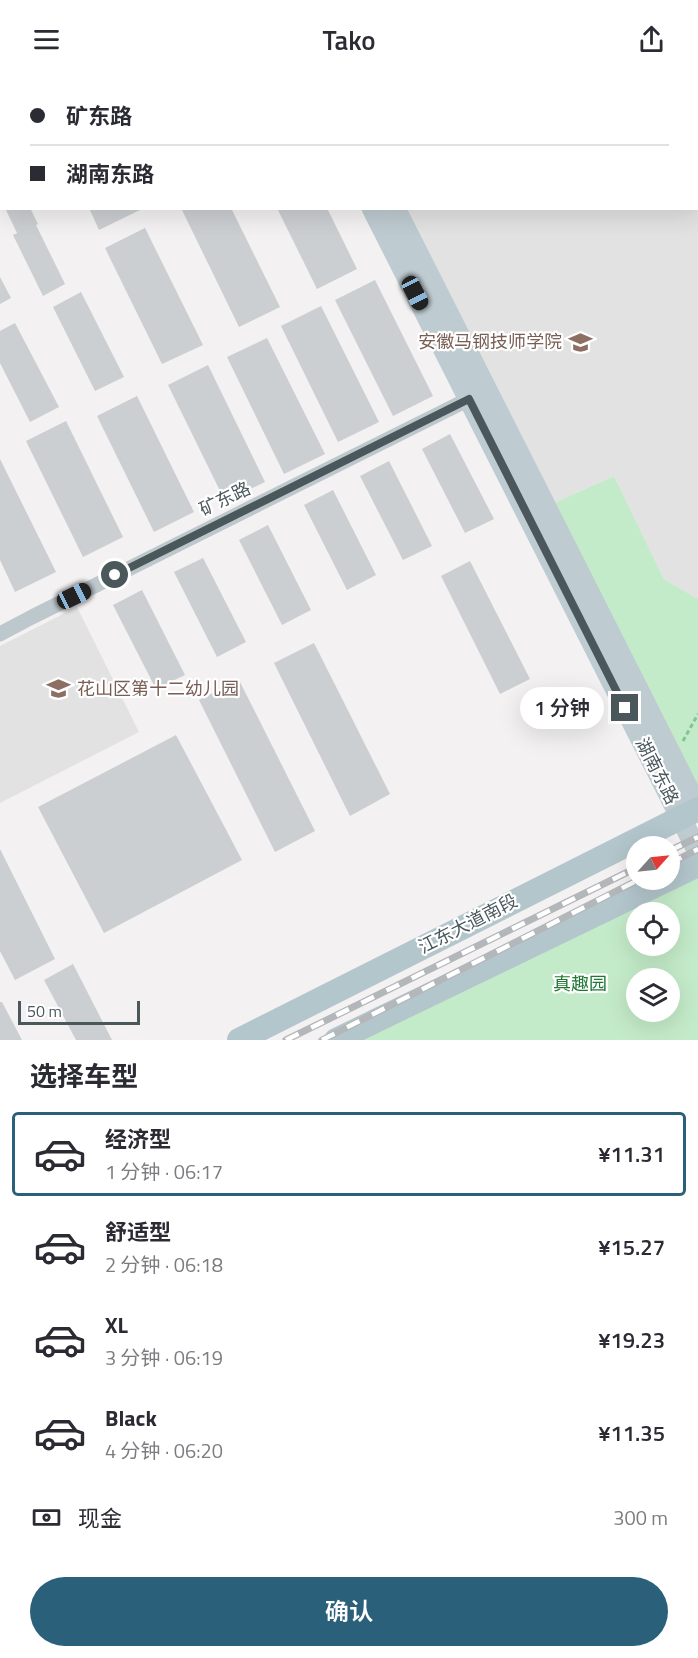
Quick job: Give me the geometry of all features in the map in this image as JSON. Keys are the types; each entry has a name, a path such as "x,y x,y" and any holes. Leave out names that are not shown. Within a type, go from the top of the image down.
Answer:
{"main road":[{"name":"湖南东路","path":"373,210 698,852"},
{"path":"396,210 698,808"},
{"name":"江东大道南段","path":"239,1040 698,808"},
{"path":"680,874 698,865"},
{"path":"336,1040 646,890"}],"street":[{"name":"矿东路","path":"0,634 469,399"}],"path":[{"path":"673,759 698,714"}],"shaded area":[{"name":"安徽马钢技师学院","path":"396,210 698,210 698,599 664,579 614,476 545,507"},
{"name":"花山区第十二幼儿园","path":"77,607 139,732 0,803 0,646"}],"green space":[{"path":"614,476 664,579 698,599 698,798 545,507"},
{"name":"真趣园","path":"698,865 698,1040 336,1040 646,890 680,890 680,874"}],"building":[{"path":"6,210 31,210 65,284 43,296 13,235 17,233"},
{"path":"90,210 140,210 99,230"},
{"path":"182,210 232,210 280,307 239,327"},
{"path":"278,210 328,210 357,269 317,289"},
{"path":"145,228 203,345 162,364 105,248"},
{"path":"0,277 11,298 0,304"},
{"path":"375,280 433,396 393,416 335,300"},
{"path":"81,292 124,377 95,391 53,307"},
{"path":"321,306 379,422 338,442 281,326"},
{"path":"15,323 59,407 30,422 0,363 0,331"},
{"path":"267,338 325,454 284,474 227,357"},
{"path":"208,365 265,482 225,501 168,385"},
{"path":"137,396 194,512 154,532 97,416"},
{"path":"66,421 123,537 83,557 26,441"},
{"path":"450,434 494,519 465,533 422,449"},
{"path":"0,459 56,572 15,592 0,560"},
{"path":"389,461 432,546 403,560 360,476"},
{"path":"333,490 376,575 347,590 304,505"},
{"path":"268,525 311,610 282,625 239,540"},
{"path":"203,558 246,642 217,657 174,572"},
{"path":"470,561 530,679 500,694 441,576"},
{"path":"142,590 185,675 156,689 113,605"},
{"path":"314,643 390,794 350,816 274,663"},
{"path":"239,680 315,831 275,852 199,700"},
{"path":"176,735 242,860 104,933 38,807"},
{"path":"0,849 55,959 15,980 0,951"},
{"path":"73,964 112,1040 76,1040 44,980"},
{"path":"0,1002 2,1002 22,1040 0,1040"}],"railway":[{"path":"680,846 698,837"},
{"path":"680,858 698,849"},
{"path":"286,1040 626,873"},
{"path":"322,1040 626,886"}],"place":[{"name":"安徽马钢技师学院","path":"580,342"},
{"name":"花山区第十二幼儿园","path":"59,689"}],"route":[{"path":"115,575 469,399 625,708"}]}
